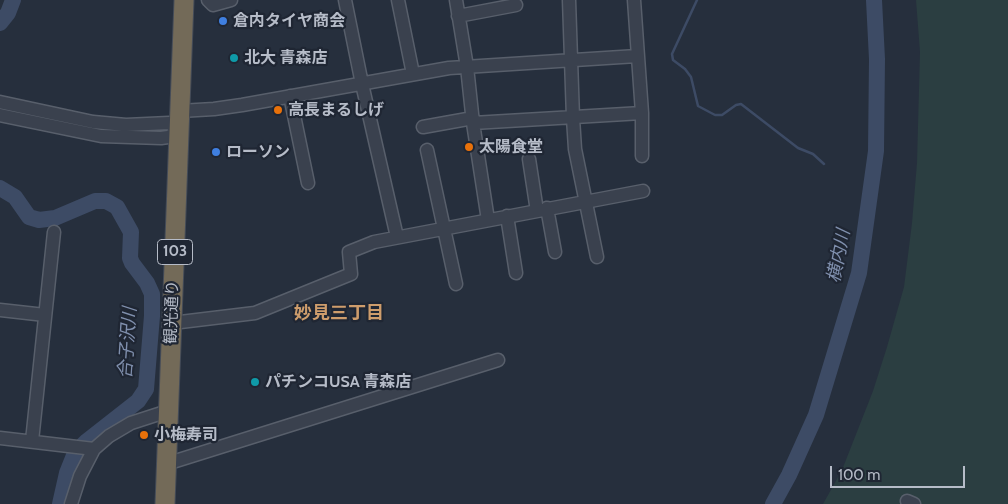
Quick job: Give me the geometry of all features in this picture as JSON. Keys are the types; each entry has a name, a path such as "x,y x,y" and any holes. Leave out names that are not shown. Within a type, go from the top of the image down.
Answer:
{"highway":[{"name":"観光通り","path":"165,504 184,0"}],"street":[{"path":"208,0 213,5 231,0"},
{"path":"345,0 397,237"},
{"path":"398,0 413,74"},
{"path":"456,0 488,220"},
{"path":"569,0 575,149 597,257"},
{"path":"634,0 642,113 642,156"},
{"path":"458,16 516,5"},
{"path":"180,111 214,109 413,74 467,67 571,62 637,56"},
{"path":"290,96 308,183"},
{"path":"0,102 93,122 126,125 169,124 180,131"},
{"path":"423,127 473,120 573,118 642,113"},
{"path":"0,115 101,136 161,138 180,131"},
{"path":"427,150 456,284"},
{"path":"529,159 555,252"},
{"path":"172,323 255,313 351,274 349,252 374,242 586,201 643,192"},
{"path":"507,216 516,273"},
{"path":"32,441 54,232"},
{"path":"0,310 45,316"},
{"path":"166,464 498,360"},
{"path":"0,438 85,448 132,422 168,411"},
{"path":"71,504 80,476 85,448"}],"shaded area":[{"path":"916,0 1008,0 1008,504 823,504 842,470 873,391 904,287 917,163 920,52"}],"waterway":[{"name":"合子沢川","path":"0,23 8,13 13,0"},
{"path":"697,0 672,54 673,60 685,69 691,77 698,106 715,115 722,115 736,105 741,104 798,148 813,154 824,164"},
{"name":"横内川","path":"773,504 789,475 816,415 859,273 876,151 877,59 874,0"},
{"name":"合子沢川","path":"0,188 15,197 29,217 39,220 55,218 95,201 106,201 117,207 131,232 130,258 132,263 147,283 152,294 146,389 138,401 87,441 75,453 67,473 60,504"}],"place":[{"name":"倉内タイヤ商会","path":"223,21"},
{"name":"北大 青森店","path":"234,58"},
{"name":"高長まるしげ","path":"278,110"},
{"name":"太陽食堂","path":"469,147"},
{"name":"ローソン","path":"216,152"},
{"name":"パチンコUSA 青森店","path":"255,382"},
{"name":"小梅寿司","path":"144,435"}],"district":[{"name":"妙見三丁目","path":"339,314"}]}
